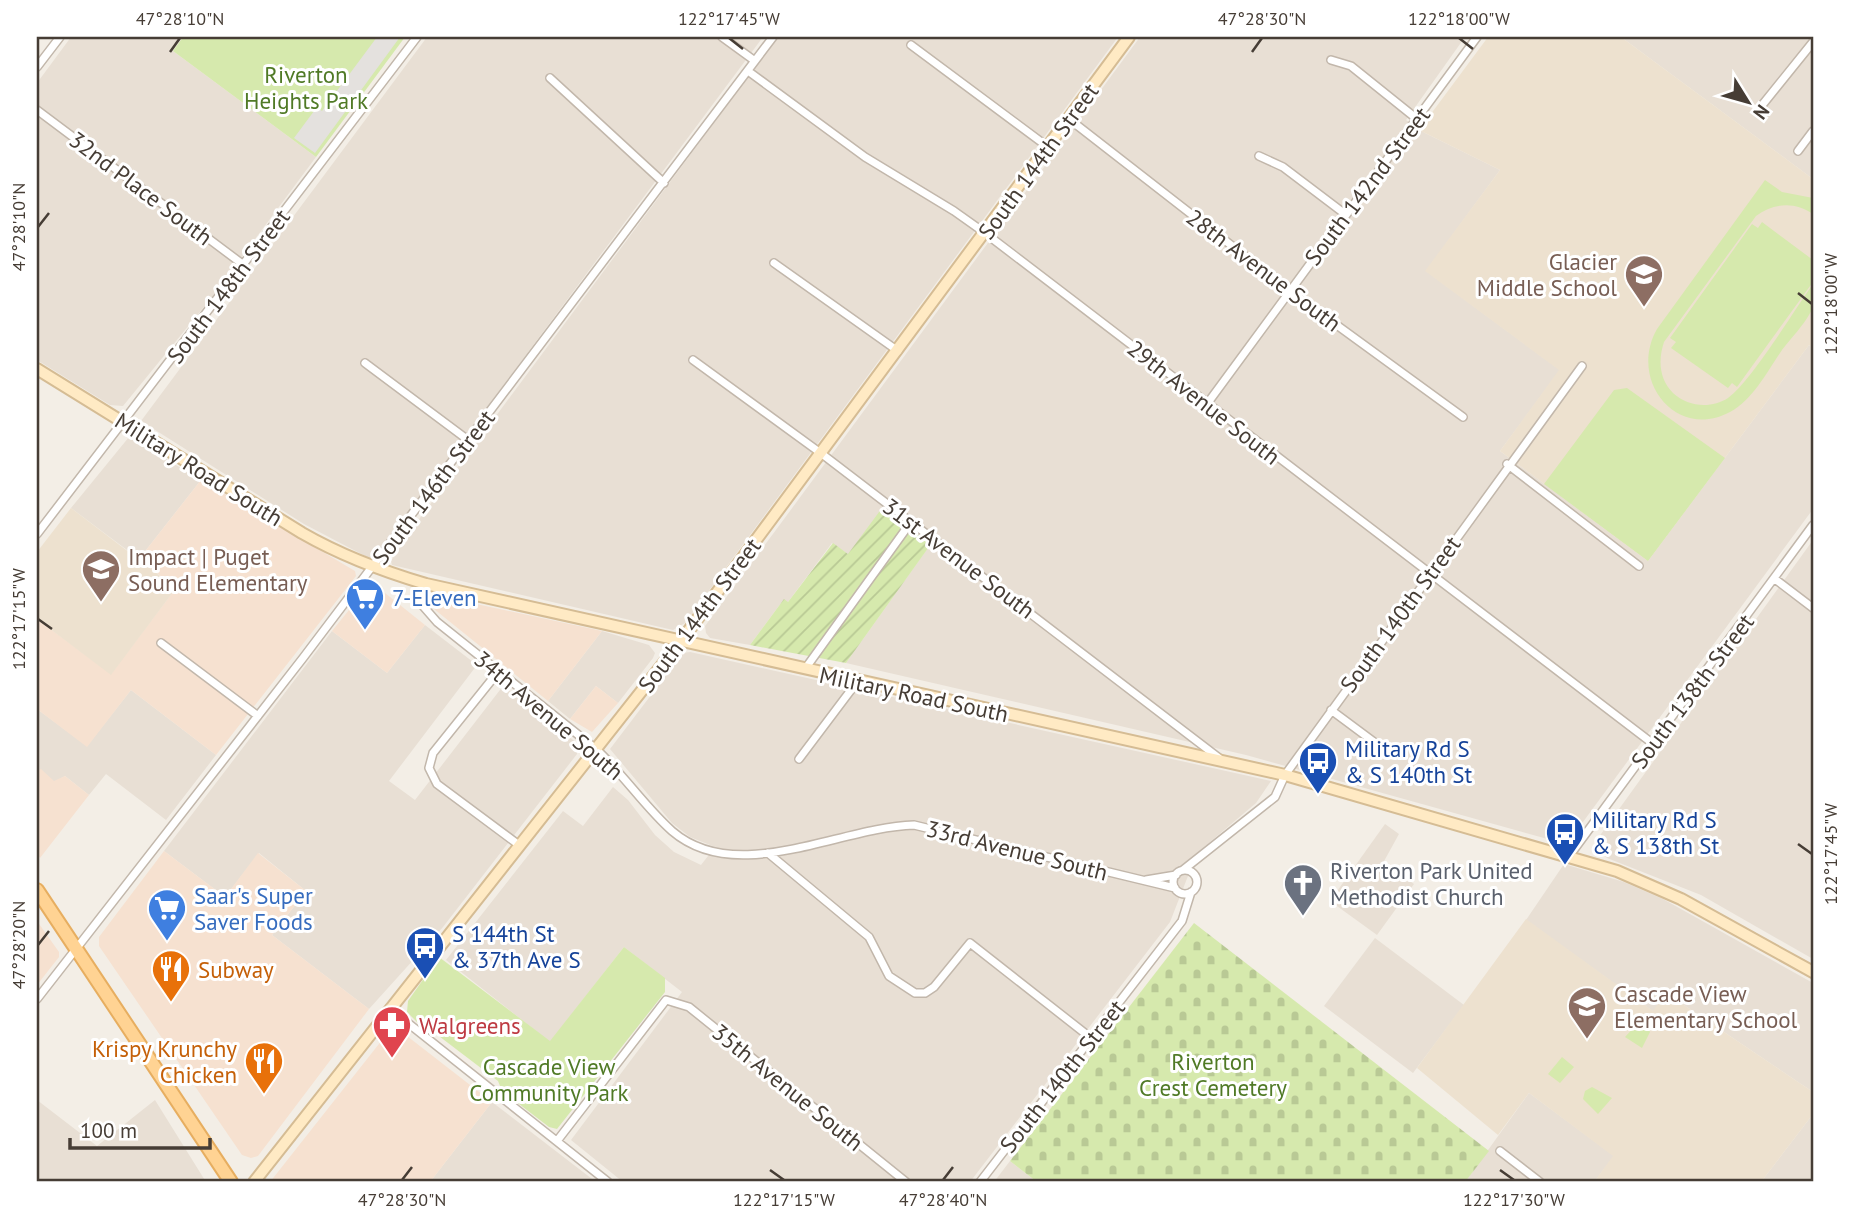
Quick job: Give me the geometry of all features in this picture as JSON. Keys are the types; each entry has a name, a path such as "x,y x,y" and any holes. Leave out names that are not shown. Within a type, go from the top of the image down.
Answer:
{"main road":[{"path":"37,890 231,1182"}],"street":[{"path":"37,67 60,37"},
{"name":"South 148th Street","path":"37,534 417,37"},
{"path":"722,37 755,61"},
{"name":"South 146th Street","path":"37,999 372,568 773,37"},
{"name":"South 144th Street","path":"254,1182 681,641 1129,37"},
{"name":"South 142nd Street","path":"1207,404 1477,37"},
{"path":"1759,109 1813,42"},
{"path":"911,45 1048,147"},
{"path":"1331,60 1351,66 1417,119"},
{"name":"29th Avenue South","path":"748,71 865,157 985,233 1652,743"},
{"path":"550,78 664,183"},
{"name":"32nd Place South","path":"37,110 245,265"},
{"name":"28th Avenue South","path":"1069,119 1290,291 1463,417"},
{"path":"1798,151 1813,131"},
{"path":"1259,156 1283,167 1345,214"},
{"path":"774,263 898,351"},
{"name":"31st Avenue South","path":"693,360 822,454 1222,761"},
{"path":"365,363 468,440"},
{"name":"South 140th Street","path":"1183,870 1275,797 1285,775 1331,710 1507,464 1582,366"},
{"name":"Military Road South","path":"37,369 302,533 372,568 426,584 857,682 1285,775 1570,855 1617,871 1681,899 1813,972"},
{"path":"1507,464 1639,566"},
{"path":"805,670 911,522"},
{"name":"South 138th Street","path":"1570,855 1813,525"},
{"path":"1775,579 1813,608"},
{"name":"34th Avenue South","path":"426,584 422,606 427,612 596,749 618,769 665,824 690,843 725,856 768,853"},
{"path":"161,643 258,716"},
{"path":"498,672 433,753 429,768 437,784 519,845"},
{"path":"799,760 857,682"},
{"path":"1331,710 1374,742"},
{"name":"33rd Avenue South","path":"768,853 881,827 914,825 1175,888"},
{"name":"South 140th Street","path":"1194,874 1208,852"},
{"path":"768,853 869,937 889,976 915,993 925,993 934,986 970,943 1091,1038"},
{"path":"1183,870 1194,874 1197,883 1187,893 1175,888 1176,875 1183,870"},
{"name":"33rd Avenue South","path":"1142,881 1176,875"},
{"name":"South 140th Street","path":"980,1182 1182,921 1188,901 1187,893"},
{"name":"35th Avenue South","path":"556,1141 666,1000 689,1007 905,1182"},
{"path":"389,1008 608,1182"},
{"path":"1500,1151 1539,1182"}],"shaded area":[{"path":"71,37 183,37 173,51 316,157 212,297 123,406 110,405 37,360 37,83"},
{"path":"377,37 400,37 315,153 294,138 317,107 322,111"},
{"path":"427,37 763,37 376,556 369,558 304,524 141,421"},
{"path":"778,37 1118,37 685,623 673,630 392,565 391,561 411,530"},
{"path":"1140,37 1465,37 1406,120 1425,133 1500,170 1426,271 1560,370 1500,451 1648,561 1809,345 1813,348 1813,509 1569,841 1562,843 1246,755 846,663 930,545 848,554 832,543 788,602 781,603 750,645 710,638 706,633 705,626"},
{"name":"Glacier Middle School","path":"1488,37 1621,37 1813,179 1813,348 1809,345 1648,561 1500,451 1559,370 1425,271 1500,170 1419,130"},
{"path":"1621,37 1813,37 1813,179"},
{"path":"129,437 201,480 139,559 71,508"},
{"path":"201,480 355,571 356,576 216,755 131,690 87,747 37,709 37,619 111,674 176,588 139,559"},
{"name":"Impact | Puget Sound Elementary","path":"71,508 176,588 111,675 37,619 37,552"},
{"path":"1813,540 1813,959 1701,895 1607,858 1597,848 1596,841"},
{"path":"370,584 375,585 425,625 387,673 332,631"},
{"path":"434,595 602,631 548,701 434,609 429,598"},
{"path":"425,625 477,665 389,781 415,800 503,686 577,743 577,754 443,927 369,1009 272,935 306,891 259,853 225,897 164,851 332,631 387,673"},
{"path":"602,631 649,645 655,653 618,703 596,686 570,719 548,701"},
{"path":"690,652 1271,781 1256,803 1197,853 1170,922 970,1182 623,1182 571,1140 682,992 624,947 550,1042 446,960 563,811 583,826 613,787 628,800 655,835 674,852 701,865 715,847 690,837 672,823 610,749 683,653"},
{"path":"596,686 618,703 592,732 570,719"},
{"path":"131,690 216,755 166,820 106,774 89,795 65,776 54,782 41,770 37,771 37,709 87,746"},
{"path":"41,769 54,781 65,776 89,795 40,858 37,853 37,771"},
{"path":"1385,824 1399,834 1383,863 1414,884 1377,935 1330,901"},
{"path":"164,851 225,897 258,853 306,891 272,935 369,1009 258,1156 251,1158 242,1155 99,946 99,937"},
{"path":"1564,864 1624,882 1663,899 1813,983 1813,1092 1666,993 1654,1012 1526,920"},
{"name":"Cascade View Elementary School","path":"1526,919 1653,1011 1666,993 1813,1092 1813,1114 1761,1182 1594,1182 1613,1156 1529,1093 1498,1135 1417,1068"},
{"path":"37,921 59,952 59,957 37,985"},
{"path":"1375,938 1464,1005 1413,1073 1324,1006"},
{"path":"386,1035 407,1036 492,1102 430,1182 270,1182"},
{"path":"1529,1093 1614,1156 1594,1182 1465,1182"},
{"path":"37,1100 97,1146 155,1100 206,1182 37,1182"},
{"path":"492,1102 596,1182 430,1182"},
{"path":"1813,1114 1813,1182 1761,1182"},
{"path":"1010,1161 1037,1182 994,1182"}],"green space":[{"name":"Riverton Heights Park","path":"183,37 405,37 316,157 173,51"},
{"path":"1765,180 1782,192 1813,198 1813,214 1799,207 1784,205 1770,208 1756,216 1664,342 1661,356 1662,375 1668,388 1679,398 1693,404 1721,402 1748,377 1813,284 1813,306 1804,323 1746,400 1730,412 1710,419 1692,418 1676,412 1662,400 1653,385 1649,368 1650,348 1657,329"},
{"path":"1762,222 1813,260 1813,282 1737,387 1732,383 1728,388 1671,348 1676,342 1670,338 1752,224 1758,228"},
{"path":"1627,388 1725,458 1648,561 1544,484 1614,390"},
{"path":"882,508 931,544 846,663 750,645 784,599 788,602 833,543 848,554"},
{"name":"Riverton Crest Cemetery","path":"1194,923 1489,1151 1465,1182 1037,1182 1010,1161"},
{"name":"Cascade View Community Park","path":"624,947 665,978 665,992 557,1129 549,1127 502,1091 498,1081 431,1030 425,1030 407,1012 408,1001 439,957 550,1041"},
{"path":"1638,1023 1646,1025 1650,1032 1642,1048 1625,1037"},
{"path":"1562,1057 1574,1067 1560,1083 1548,1074"},
{"path":"1592,1087 1612,1098 1598,1114 1583,1099 1585,1091"}],"place":[{"name":"Glacier Middle School","path":"1644,308"},
{"name":"Impact | Puget Sound Elementary","path":"101,603"},
{"name":"7-Eleven","path":"365,631"},
{"name":"Military Rd S & S 140th St","path":"1318,795"},
{"name":"Military Rd S & S 138th St","path":"1565,866"},
{"name":"Riverton Park United Methodist Church","path":"1303,917"},
{"name":"Saar's Super Saver Foods","path":"167,942"},
{"name":"S 144th St & 37th Ave S","path":"425,980"},
{"name":"Subway","path":"171,1003"},
{"name":"Cascade View Elementary School","path":"1587,1040"},
{"name":"Walgreens","path":"392,1059"},
{"name":"Krispy Krunchy Chicken","path":"264,1095"}]}
